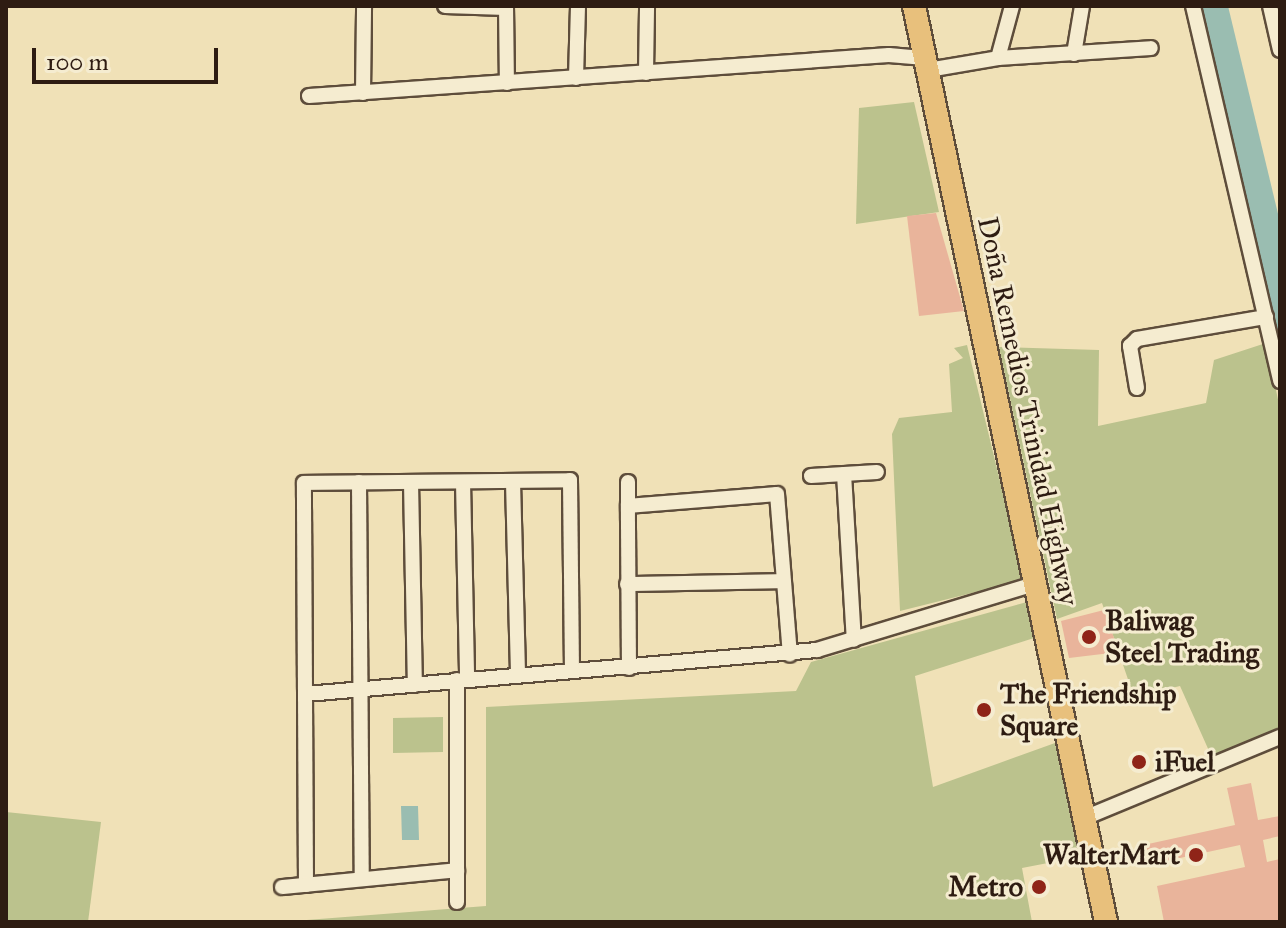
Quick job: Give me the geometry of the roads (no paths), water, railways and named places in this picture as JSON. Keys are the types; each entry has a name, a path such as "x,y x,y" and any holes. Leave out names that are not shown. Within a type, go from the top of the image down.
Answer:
{"highway":[{"name":"Doña Remedios Trinidad Highway","path":"914,6 1106,922"}],"street":[{"path":"363,93 364,6"},
{"path":"445,6 506,7 507,83"},
{"path":"576,78 578,6"},
{"path":"646,73 647,6"},
{"path":"998,58 1012,6"},
{"path":"1074,54 1082,6"},
{"path":"1193,6 1280,381"},
{"path":"1270,6 1280,50"},
{"path":"309,96 889,55 927,64 1151,48"},
{"path":"1137,388 1130,346 1137,339 1266,317"},
{"path":"811,476 877,472"},
{"path":"844,474 854,640"},
{"path":"306,885 304,483 570,480 572,671"},
{"path":"359,482 363,688 362,879"},
{"path":"411,482 415,685"},
{"path":"457,902 463,482"},
{"path":"513,482 518,675"},
{"path":"628,482 629,668"},
{"path":"628,506 777,494 790,654"},
{"path":"627,584 782,581"},
{"path":"306,694 790,654 854,640 1034,584"},
{"path":"1084,818 1280,737"},
{"path":"282,887 457,870"}],"water":[{"path":"1201,6 1228,6 1280,222 1280,349"},
{"path":"401,806 418,806 419,840 402,840"}],"place":[{"name":"Baliwag Steel Trading","path":"1089,637"},
{"name":"The Friendship Square","path":"984,710"},
{"name":"iFuel","path":"1139,762"},
{"name":"WalterMart","path":"1196,855"},
{"name":"Metro","path":"1039,887"}]}
